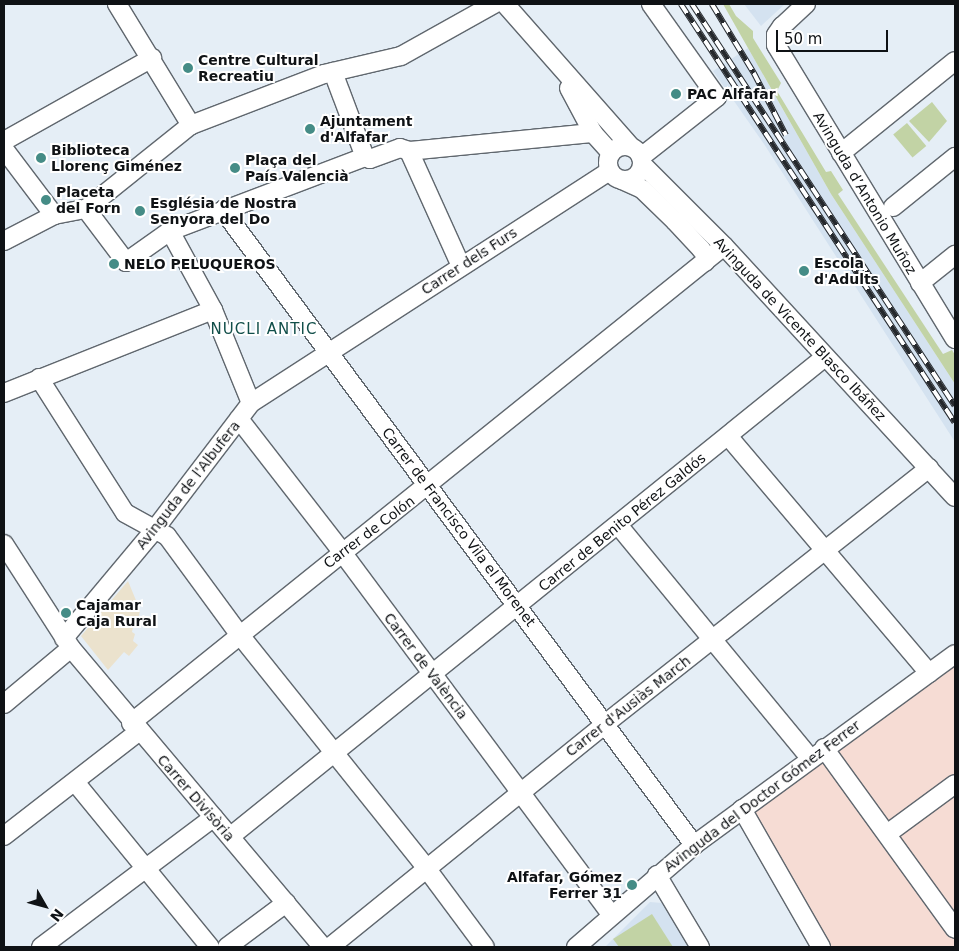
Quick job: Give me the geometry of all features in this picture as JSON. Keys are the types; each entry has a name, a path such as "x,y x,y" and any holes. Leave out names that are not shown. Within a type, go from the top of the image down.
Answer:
{"street":[{"path":"117,4 152,58 191,125"},
{"path":"4,240 54,214 86,209 191,125 332,72 401,56 494,4"},
{"path":"506,4 557,65 593,133 611,153"},
{"path":"638,156 620,146 611,153 608,161 616,175 637,174 638,156 716,97 651,4"},
{"name":"Avinguda d’Antonio Muñoz","path":"806,4 782,26 776,35 776,45 955,339"},
{"path":"4,141 152,58"},
{"path":"841,153 955,61"},
{"name":"Avinguda de Vicente Blasco Ibáñez","path":"557,65 638,156 724,246 955,497"},
{"path":"332,72 365,157"},
{"path":"86,209 126,262 170,231 365,157 370,159 400,148 409,151 593,133"},
{"path":"4,149 54,214"},
{"path":"409,151 461,266"},
{"path":"893,207 955,157"},
{"name":"Avinguda de Vicente Blasco Ibáñez","path":"616,175 642,189 675,221 701,249 706,256 705,262"},
{"name":"Carrer dels Furs","path":"329,353 461,266 616,175"},
{"name":"Carrer de Francisco Vila el Morenet","path":"223,210 694,845"},
{"path":"170,231 213,310 251,403"},
{"name":"Carrer de Colón","path":"4,836 76,782 239,634 429,486 724,246"},
{"path":"920,283 955,255"},
{"path":"4,394 213,310"},
{"name":"Avinguda de l'Albufera","path":"4,704 67,643 251,403 329,353"},
{"name":"Carrer de Benito Pérez Galdós","path":"231,836 334,751 825,357"},
{"path":"40,378 125,513 167,536 239,634 334,751 486,947"},
{"name":"Carrer de València","path":"239,419 342,552 430,674 521,791 610,914"},
{"path":"728,436 929,673"},
{"name":"Carrer d'Ausiàs March","path":"330,947 521,791 929,468"},
{"path":"618,525 714,639 887,834 955,929"},
{"name":"Carrer Divisòria","path":"4,544 67,643 135,727 214,816 323,947"},
{"name":"Avinguda del Doctor Gómez Ferrer","path":"576,947 610,914 694,845 817,753 955,654"},
{"path":"76,782 210,947"},
{"path":"887,834 955,784"},
{"path":"742,809 821,947"},
{"path":"41,947 214,816"},
{"path":"657,875 700,947"},
{"path":"227,947 286,903"}],"shaded area":[{"path":"744,4 785,4 761,26"},
{"path":"748,48 831,194 955,384 955,442 764,144 713,71"},
{"path":"128,581 140,610 139,616 143,617 142,620 134,619 136,628 133,627 132,632 135,634 133,641 138,645 129,656 124,652 108,670 81,636"},
{"path":"955,654 955,947 821,947 742,809"},
{"path":"650,902 662,903 688,947 605,947"}],"green space":[{"path":"723,4 729,4 736,16 753,31 753,38 781,83 777,91 826,172 831,171 843,190 838,194 943,354 952,350 955,355 955,384 831,194"},
{"path":"932,102 947,121 929,142 909,121"},
{"path":"907,123 926,146 912,158 893,135"},
{"path":"652,914 673,947 619,947 613,939"}],"railway":[{"path":"681,4 955,422"},
{"path":"692,4 955,406"},
{"path":"712,4 754,73 786,135"}],"place":[{"name":"Centre Cultural Recreatiu","path":"188,68"},
{"name":"PAC Alfafar","path":"676,94"},
{"name":"Ajuntament d'Alfafar","path":"310,129"},
{"name":"Biblioteca Llorenç Giménez","path":"41,158"},
{"name":"Plaça del País Valencià","path":"235,168"},
{"name":"Placeta del Forn","path":"46,200"},
{"name":"Església de Nostra Senyora del Do","path":"140,211"},
{"name":"NELO PELUQUEROS","path":"114,264"},
{"name":"Escola d'Adults","path":"804,271"},
{"name":"Cajamar Caja Rural","path":"66,613"},
{"name":"Alfafar, Gómez Ferrer 31","path":"632,885"}],"district":[{"name":"NUCLI ANTIC","path":"264,330"}]}
